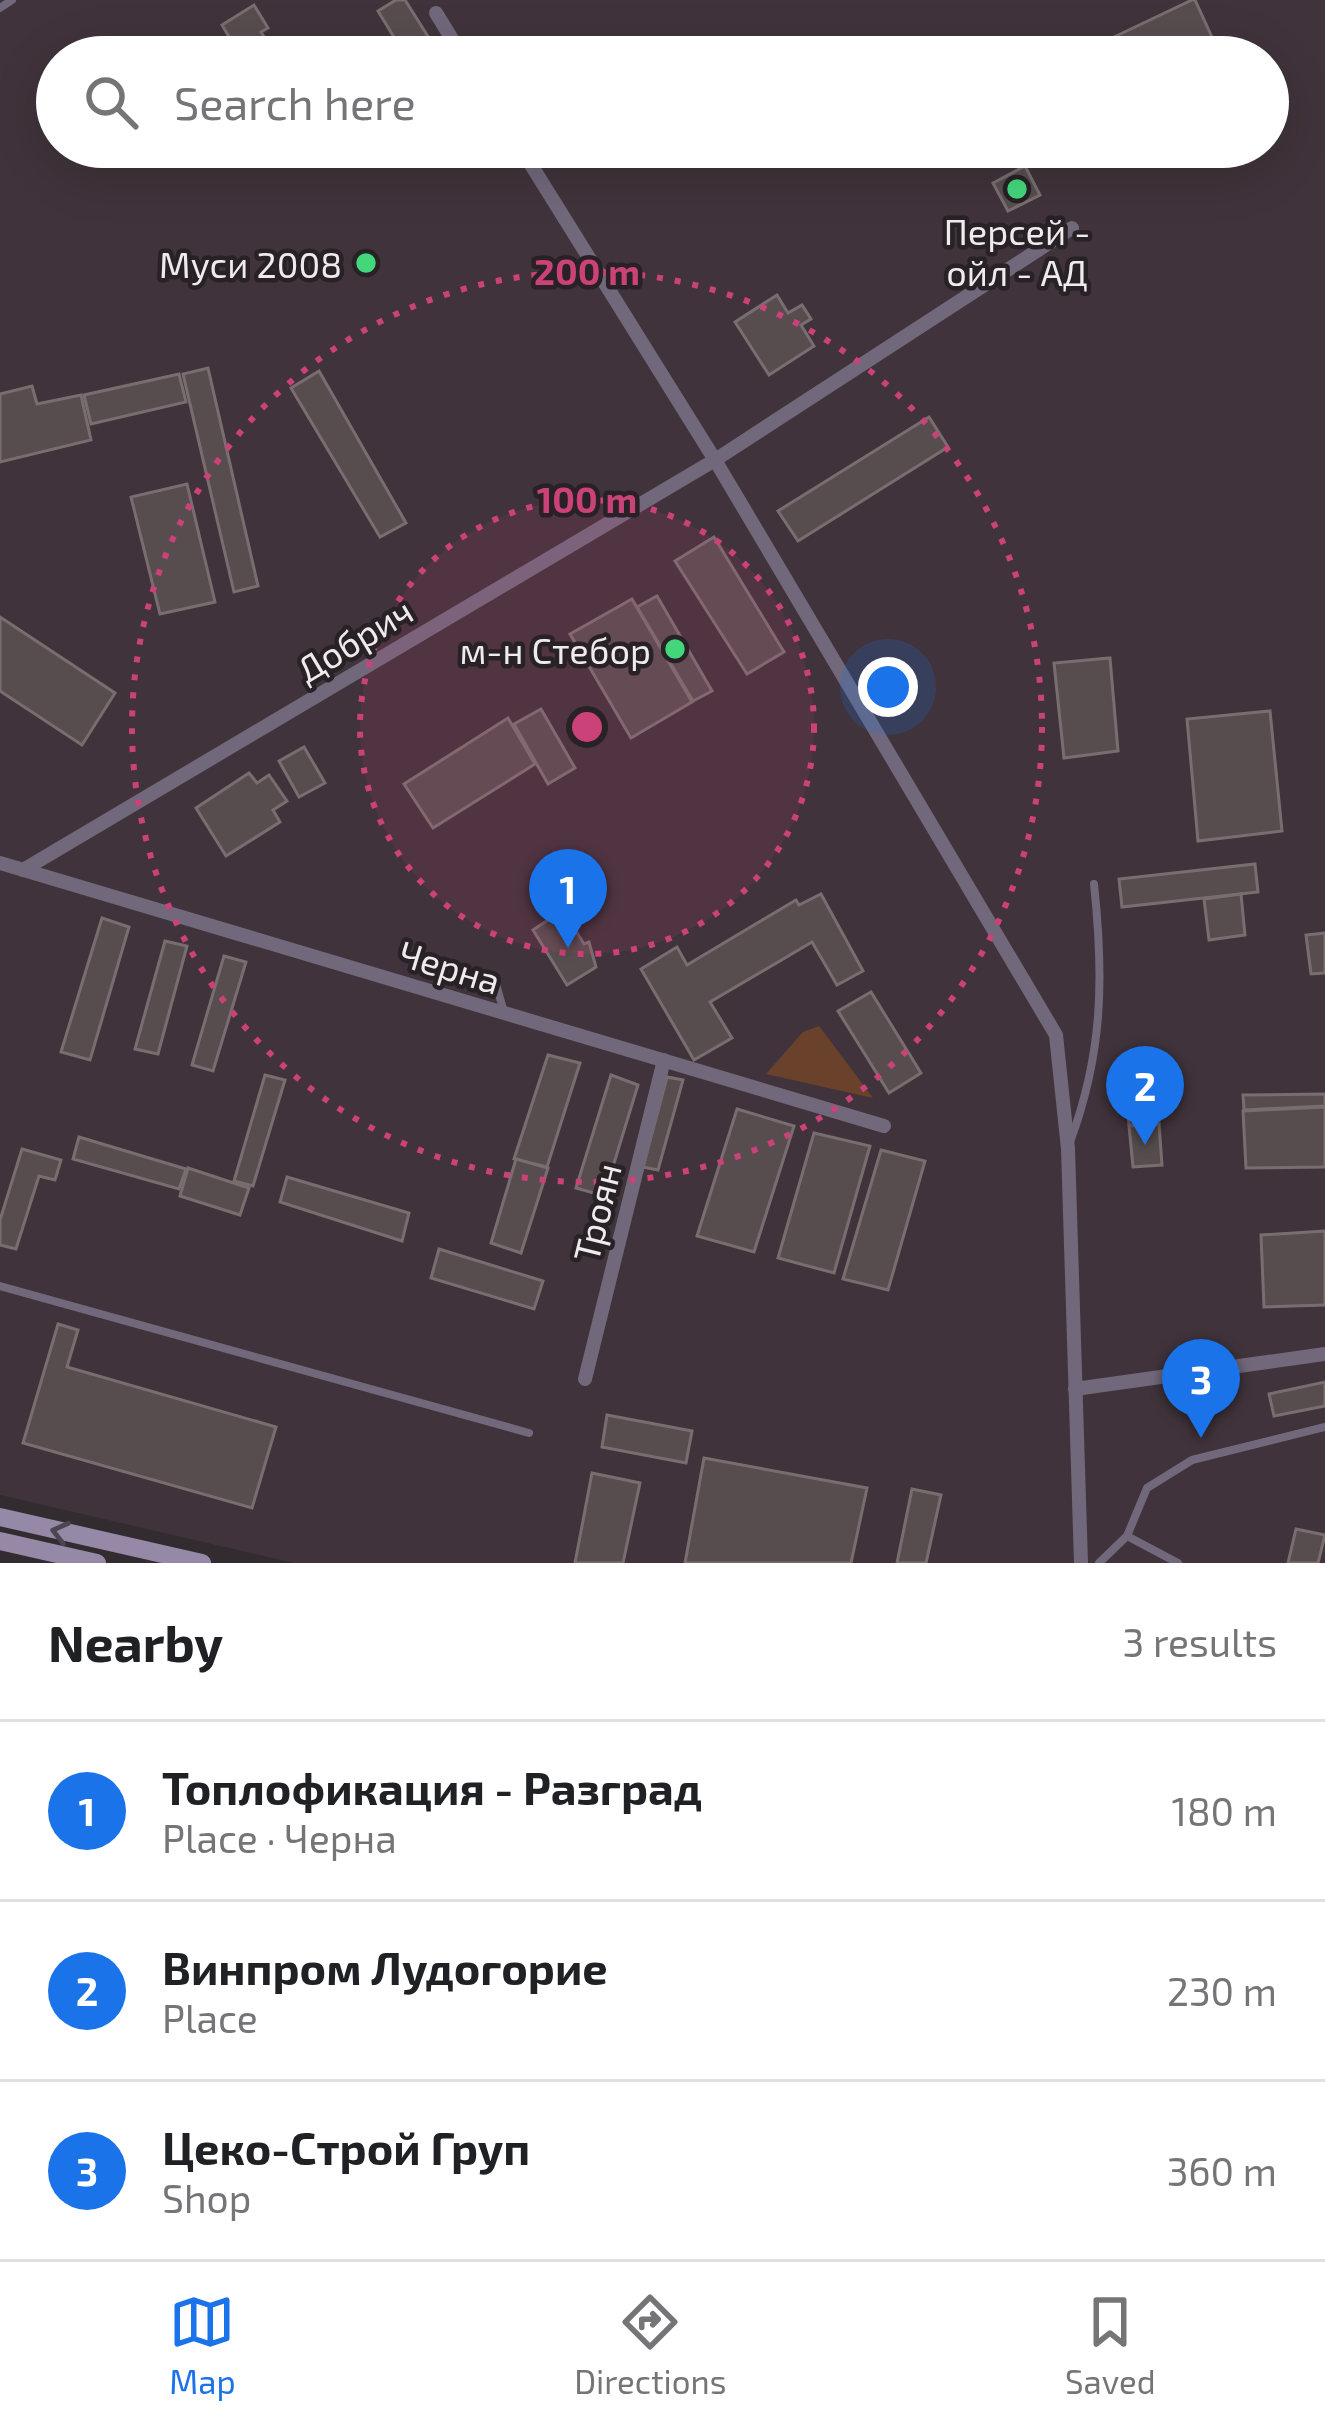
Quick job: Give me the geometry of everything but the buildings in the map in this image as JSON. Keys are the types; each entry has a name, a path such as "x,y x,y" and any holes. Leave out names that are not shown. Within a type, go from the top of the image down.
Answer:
{"street":[{"path":"436,14 450,36"},
{"path":"533,168 716,460 1047,1012 1060,1058 1068,1150 1081,1563"},
{"name":"Добрич","path":"22,870 716,460 1072,228"},
{"name":"Черна","path":"0,862 884,1126"},
{"name":"Троян","path":"585,1379 664,1060"},
{"path":"1075,1389 1325,1354"},
{"path":"0,1517 202,1563"},
{"path":"0,1541 97,1563"}],"lane":[{"path":"0,8 12,0"},
{"path":"1068,1150 1092,1083 1103,971 1094,884"},
{"path":"488,979 495,981 505,1013"},
{"path":"0,1286 529,1433"},
{"path":"1099,1563 1127,1536 1147,1488 1192,1460 1325,1427"},
{"path":"1127,1536 1178,1563"}],"shaded area":[{"path":"0,0 1325,0 1325,1563 294,1563 0,1495"},
{"path":"819,1026 873,1098 766,1074 803,1032"}],"place":[{"name":"Персей - ойл - АД","path":"1017,189"},
{"name":"Муси 2008","path":"366,263"},
{"name":"м-н Стебор","path":"675,649"},
{"name":"Топлофикация - Разград","path":"568,948"},
{"name":"Винпром Лудогорие","path":"1145,1145"},
{"name":"Цеко-Строй Груп","path":"1201,1438"}]}
